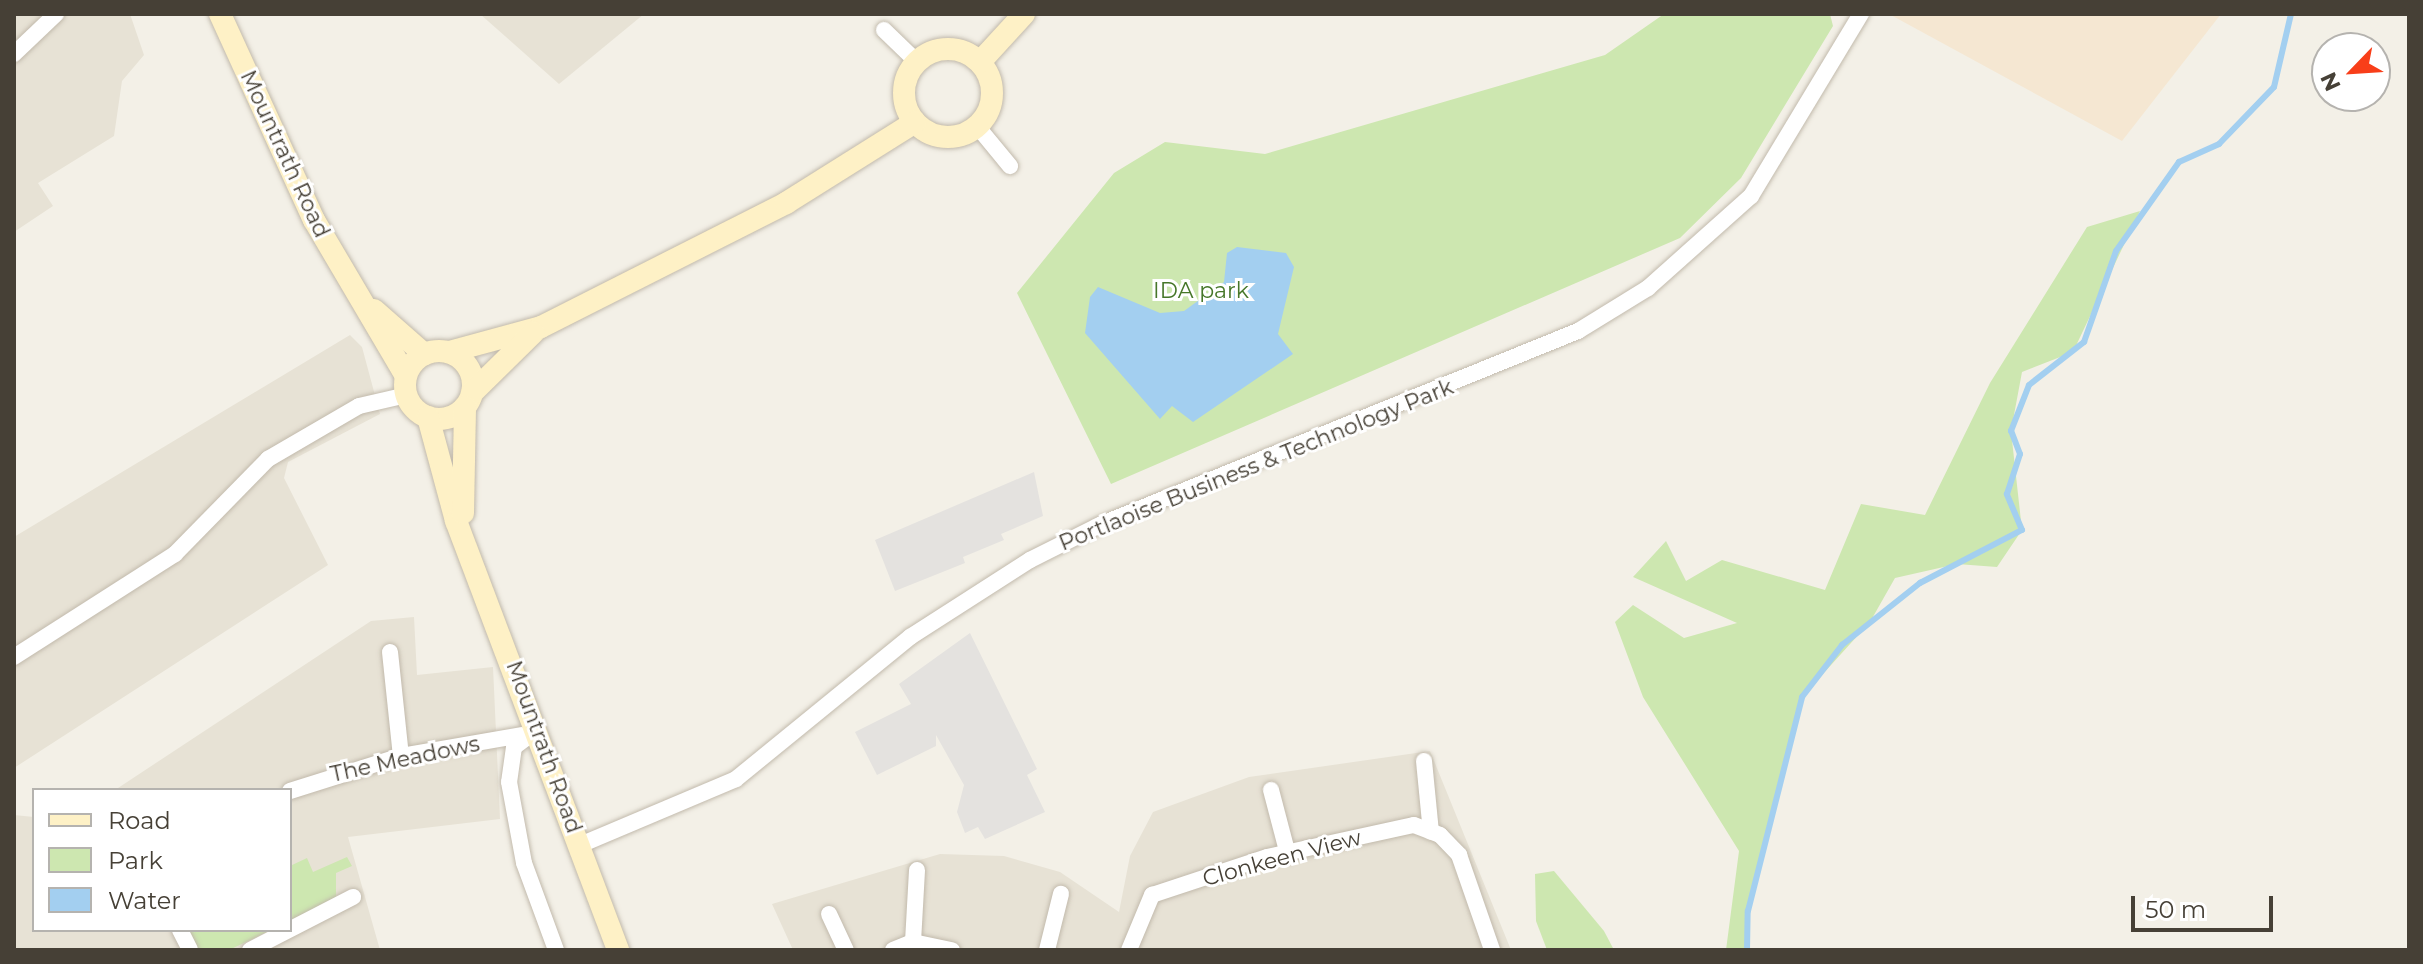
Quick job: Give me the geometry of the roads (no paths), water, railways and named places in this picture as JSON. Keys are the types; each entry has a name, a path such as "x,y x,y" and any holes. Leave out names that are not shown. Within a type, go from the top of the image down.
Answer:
{"main road":[{"name":"Mountrath Road","path":"220,14 353,291 406,386"},
{"path":"980,62 1024,14"},
{"path":"915,122 905,85 917,62 942,49 980,62"},
{"path":"915,122 952,137 977,126 991,102 980,62"},
{"path":"541,327 448,418 428,417 406,386 424,354 449,352 541,327 786,203 915,122"},
{"name":"Mountrath Road","path":"353,291 424,354"},
{"path":"449,352 469,368 469,400"},
{"name":"Mountrath Road","path":"467,545 469,400"},
{"name":"Mountrath Road","path":"428,417 530,732 580,845 618,950"}],"street":[{"path":"14,54 56,14"},
{"name":"Portlaoise Business & Technology Park","path":"580,845 736,779 900,644 1030,560 1102,524 1578,331 1648,288 1751,196 1861,14"},
{"path":"884,30 917,62"},
{"path":"977,126 1010,166"},
{"path":"14,657 175,554 268,459 359,406 406,386"},
{"path":"390,652 401,756"},
{"path":"530,732 510,766 514,825 556,950"},
{"name":"The Meadows","path":"292,790 401,756 530,732"},
{"path":"1424,761 1434,803 1431,832 1469,873 1492,950"},
{"path":"1271,790 1288,855"},
{"name":"Clonkeen View","path":"1129,950 1152,895 1391,828 1431,832"},
{"path":"913,942 917,870"},
{"path":"1047,950 1061,894"},
{"path":"292,928 353,897"},
{"path":"829,914 846,950"},
{"path":"181,932 190,950"},
{"path":"250,950 285,932"},
{"path":"893,950 913,942 952,950"}],"water":[{"path":"1237,247 1286,253 1294,267 1278,334 1293,354 1193,422 1172,406 1160,419 1085,333 1090,297 1098,287 1160,313 1184,311 1224,282 1227,253"}],"waterway":[{"path":"1747,950 1748,911 1802,697 1842,645 1920,583 2022,530 2007,494 2020,454 2011,431 2029,385 2084,342 2116,251 2179,162 2219,144 2274,87 2291,14"}],"park label":[{"name":"IDA park","path":"1201,291"}]}
